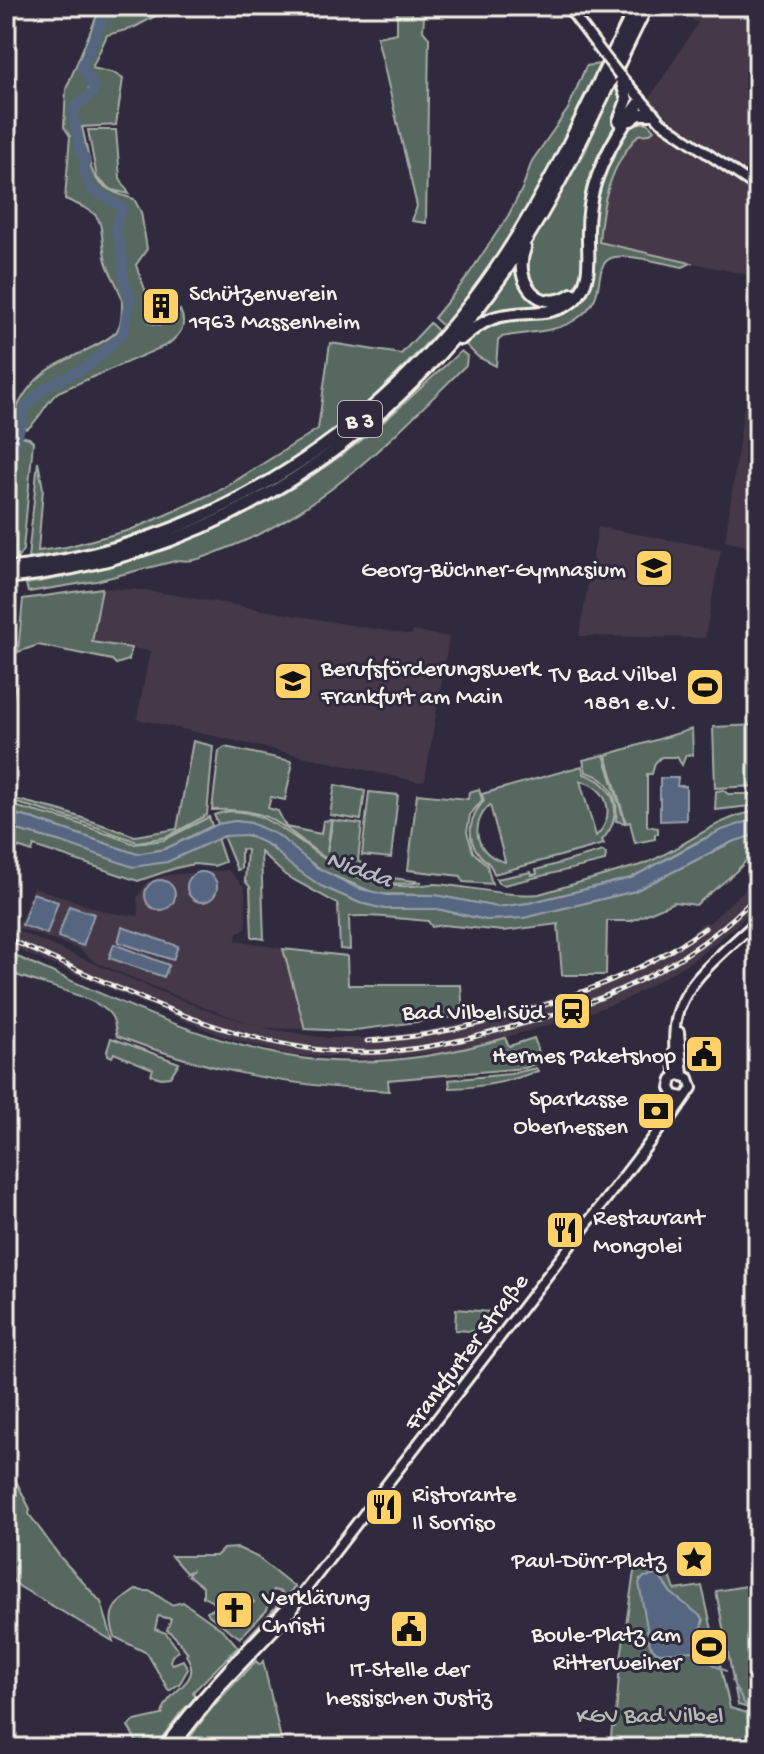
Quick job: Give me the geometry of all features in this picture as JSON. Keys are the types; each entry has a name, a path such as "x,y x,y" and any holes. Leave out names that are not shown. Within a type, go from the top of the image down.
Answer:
{"highway":[{"name":"B 3","path":"6,569 104,550 205,515 282,475 325,446 384,398 453,327 508,251 564,151 636,6"},
{"name":"B 3","path":"6,578 119,556 181,535 236,511 287,483 343,445 389,407 441,356 493,289 531,231 647,6"},
{"path":"620,76 627,96 625,111"},
{"name":"B 3","path":"531,231 521,261 525,284 532,293 546,299 565,298 577,289 584,273 584,218 590,185 601,155 625,111 641,101"},
{"path":"441,356 486,322 505,316 558,309 579,294 588,270 588,223 594,187 617,136 641,101"},
{"path":"617,136 635,116 653,114"}],"main road":[{"path":"567,6 653,114 758,188"},
{"path":"679,1076 679,1013 685,996 694,982 758,920"},
{"name":"Frankfurter Straße","path":"172,1748 194,1717 291,1612 663,1125 679,1096 690,1093 692,1085 689,1078 679,1076 670,1086 679,1096"},
{"name":"Frankfurter Straße","path":"163,1748 214,1684 285,1609 297,1601"}],"shaded area":[{"path":"670,6 758,6 758,183 682,130 649,99 698,23"},
{"path":"657,127 758,195 758,277 599,243 601,206 627,148 638,135 649,134"},
{"path":"744,407 758,409 758,549 725,541"},
{"name":"Georg-Büchner-Gymnasium","path":"598,527 721,549 705,638 579,636"},
{"name":"Berufsförderungswerk Frankfurt am Main","path":"102,588 145,590 411,635 413,631 449,637 425,780 419,782 137,719 150,651 92,642"},
{"path":"228,870 245,888 246,928 237,933 236,940 283,949 305,1029 263,1028 327,1038 368,1038 425,1031 505,1013 580,990 617,976 680,943 704,922 709,923 758,877 758,904 734,928 693,960 627,999 583,1015 462,1049 378,1059 290,1055 221,1036 6,945 6,926 206,1010 262,1027 203,1007 95,962 79,949 18,928 33,887 110,913 139,916 137,898 147,882 166,875"}],"green space":[{"path":"101,6 107,6 80,68 90,85 87,95 73,104 75,113 97,89 85,69 85,63 107,17 123,7 174,6 133,28 107,35 92,68 114,73 123,79 116,125 82,127 90,165 99,182 118,194 134,199 141,212 147,249 136,265 148,300 150,322 163,324 180,310 183,325 179,334 167,345 58,392 27,429 9,426 22,398 36,380 50,369 110,337 121,322 121,296 107,263 98,219 88,209 65,199 70,136 64,127 66,89"},
{"path":"397,6 412,6 412,16 424,17 423,31 429,38 426,223 412,221 417,206 377,37 397,33"},
{"path":"599,64 528,207 493,262 444,327 434,318 465,280 508,216 532,161 568,109 586,66"},
{"path":"614,87 622,98 623,109 597,158 586,189 582,273 573,290 552,298 532,289 524,267 529,248 585,152"},
{"path":"634,123 648,123 654,130 638,135 614,172 602,212 599,242 691,263 683,267 630,257 609,259 602,268 593,301 578,318 549,330 502,337 498,341 496,366 478,357 464,343 489,326 518,315 578,302 601,181 620,138"},
{"path":"88,130 116,130 120,178 129,194 112,190 97,178"},
{"path":"515,266 523,287 562,304 475,323"},
{"path":"430,323 438,331 374,397 280,468 199,510 156,527 113,541 28,558 38,461 43,489 38,551 130,530 224,488 318,429 330,343 401,354"},
{"path":"461,351 467,356 466,365 384,445 325,494 260,534 196,559 28,592 26,584 112,566 154,553 194,538 272,500 361,440"},
{"path":"6,434 29,438 33,442 23,550 16,561 6,562"},
{"path":"13,585 14,690 13,697 6,698 6,586"},
{"path":"102,588 92,642 131,648 129,660 116,664 112,660 38,645 18,652 23,599"},
{"path":"758,725 758,786 715,788 713,727"},
{"path":"692,729 693,755 686,755 682,765 677,757 661,757 655,763 652,774 647,774 647,826 658,828 658,834 655,834 655,839 635,843 606,755"},
{"path":"193,741 213,746 207,815 167,837 137,842 77,820 6,800 6,797 59,810 135,836 177,829"},
{"path":"225,747 291,761 285,800 271,797 268,808 278,811 286,827 321,834 323,821 331,820 327,852 333,820 362,824 358,861 366,866 366,874 380,876 380,879 386,877 422,882 395,884 354,874 329,861 267,817 240,810 212,810 219,751"},
{"path":"604,755 625,823 616,821 616,804 607,784 586,772 583,760"},
{"path":"582,766 584,774 595,778 610,793 615,811 609,831 602,840 604,844 494,874 472,841 471,826 475,813 484,801 482,794","holes":["580,781 597,789 606,803 606,820 596,836","490,805 505,861 505,862 487,853 478,838 479,821"]},
{"path":"335,785 365,791 361,820 330,815"},
{"path":"479,789 482,800 470,815 467,832 473,852 487,865 492,884 463,882 461,876 408,870 417,794 468,799 469,792"},
{"path":"723,790 728,794 758,794 758,805 715,810 716,791"},
{"path":"369,792 398,795 391,858 362,855"},
{"path":"6,804 71,821 135,844 164,840 209,817 212,826 165,849 137,854 6,812"},
{"path":"232,811 250,813 267,820 335,866 372,882 402,886 435,884 526,895 644,864 713,826 758,811 758,821 746,822 701,840 631,878 529,903 497,907 435,895 377,894 327,873 251,823 235,821 218,824 214,815"},
{"path":"6,827 62,842 167,862 217,838 225,862 214,866 194,864 138,881 34,846 32,852 6,843"},
{"path":"238,834 261,840 321,886 360,903 385,909 437,909 487,920 523,918 635,891 732,842 754,834 755,843 744,863 696,905 674,902 631,921 607,921 606,975 562,975 558,924 503,931 443,925 432,927 428,921 356,916 349,917 350,950 340,949 338,904 285,875 261,852 264,939 252,937 250,887 245,881 247,850 241,849 241,869 237,870 223,836"},
{"path":"603,851 605,861 504,885 496,879 531,872 532,875 537,874 536,870"},
{"path":"283,949 347,956 348,985 461,985 463,1016 348,1031 305,1029"},
{"path":"6,952 175,1024 245,1047 281,1055 337,1061 394,1060 505,1038 509,1046 534,1038 542,1061 525,1068 388,1080 389,1091 318,1086 250,1075 184,1059 117,1036 112,1017 94,1002 6,971"},
{"path":"111,1038 179,1063 170,1077 151,1075 153,1069 114,1053 112,1057 108,1055"},
{"path":"536,1068 538,1071 506,1081 450,1088 449,1080"},
{"path":"456,1309 491,1312 497,1316 485,1332 455,1330"},
{"path":"6,1461 30,1509 29,1514 61,1558 101,1602 113,1641 20,1587 6,1575"},
{"path":"238,1548 257,1557 295,1587 244,1641 285,1597 281,1592 273,1590 267,1610 240,1638 207,1611 215,1608 226,1618 241,1620 248,1615 246,1610 254,1602 249,1595 241,1603 224,1600 215,1603 203,1597 203,1587 188,1575 191,1571 186,1573 171,1556 216,1556 223,1549"},
{"name":"KGV Bad Vilbel","path":"664,1559 675,1590 702,1586 730,1708 758,1716 758,1748 610,1748 635,1565","holes":["658,1575 671,1593 704,1620 694,1651 650,1645 640,1580"]},
{"path":"758,1584 758,1711 738,1705 716,1591"},
{"path":"137,1589 151,1591 171,1605 183,1602 224,1631 238,1647 193,1692 196,1697 154,1748 140,1748 128,1726 135,1721 162,1715 165,1706 188,1679 191,1665 186,1655 188,1653 167,1630 171,1619 158,1616 155,1629 166,1633 179,1651 170,1661 173,1664 183,1660 188,1669 180,1683 169,1691 147,1653 115,1637 111,1620 114,1608"},
{"path":"256,1661 260,1665 263,1661 283,1748 184,1748 208,1713"}],"water":[{"path":"660,778 678,778 677,786 686,786 686,820 660,821"},
{"path":"6,812 137,854 165,849 218,824 235,821 251,823 278,835 316,867 357,888 387,895 435,895 497,907 529,903 631,878 719,831 746,822 758,821 758,834 732,842 635,891 523,918 487,920 437,909 385,909 360,903 321,886 289,864 271,846 247,835 224,836 167,862 133,867 62,842 6,827"},
{"path":"202,872 208,873 216,881 216,893 208,901 202,902 196,901 188,893 187,887 188,881 196,873"},
{"path":"160,880 166,881 174,889 174,901 166,909 160,910 154,909 146,901 145,895 146,889 154,881"},
{"path":"33,893 58,902 47,934 22,925"},
{"path":"69,906 94,914 83,946 58,937"},
{"path":"122,927 178,946 173,960 118,942"},
{"path":"114,944 169,965 164,977 109,958"},
{"path":"658,1575 671,1593 703,1618 699,1640 695,1641 698,1649 695,1651 660,1653 650,1645 639,1583 644,1577"}],"waterway":[{"path":"6,464 26,406 46,387 87,367 123,334 130,297 124,281 116,226 122,207 91,189 73,114 73,109 93,92 94,88 82,66 108,6"},
{"path":"695,1649 726,1671"},
{"path":"732,1681 748,1710 758,1712"}],"railway":[{"path":"6,938 141,998 234,1032 282,1044 330,1051 380,1052 422,1048 484,1034 605,996 686,954 758,894"},
{"path":"367,1041 451,1030 543,1006 631,971 705,928"}],"place":[{"name":"Schützenverein 1963 Massenheim","path":"161,306"},
{"name":"Georg-Büchner-Gymnasium","path":"654,568"},
{"name":"Berufsförderungswerk Frankfurt am Main","path":"293,681"},
{"name":"TV Bad Vilbel 1881 e.V.","path":"705,687"},
{"name":"Bad Vilbel Süd","path":"572,1011"},
{"name":"Hermes Paketshop","path":"704,1054"},
{"name":"Sparkasse Oberhessen","path":"656,1111"},
{"name":"Restaurant Mongolei","path":"565,1230"},
{"name":"Ristorante Il Sorriso","path":"384,1507"},
{"name":"Paul-Dürr-Platz","path":"694,1559"},
{"name":"Verklärung Christi","path":"234,1610"},
{"name":"IT-Stelle der hessischen Justiz","path":"409,1629"},
{"name":"Boule-Platz am Ritterweiher","path":"709,1647"}],"water label":[{"name":"Nidda","path":"360,867"}]}
